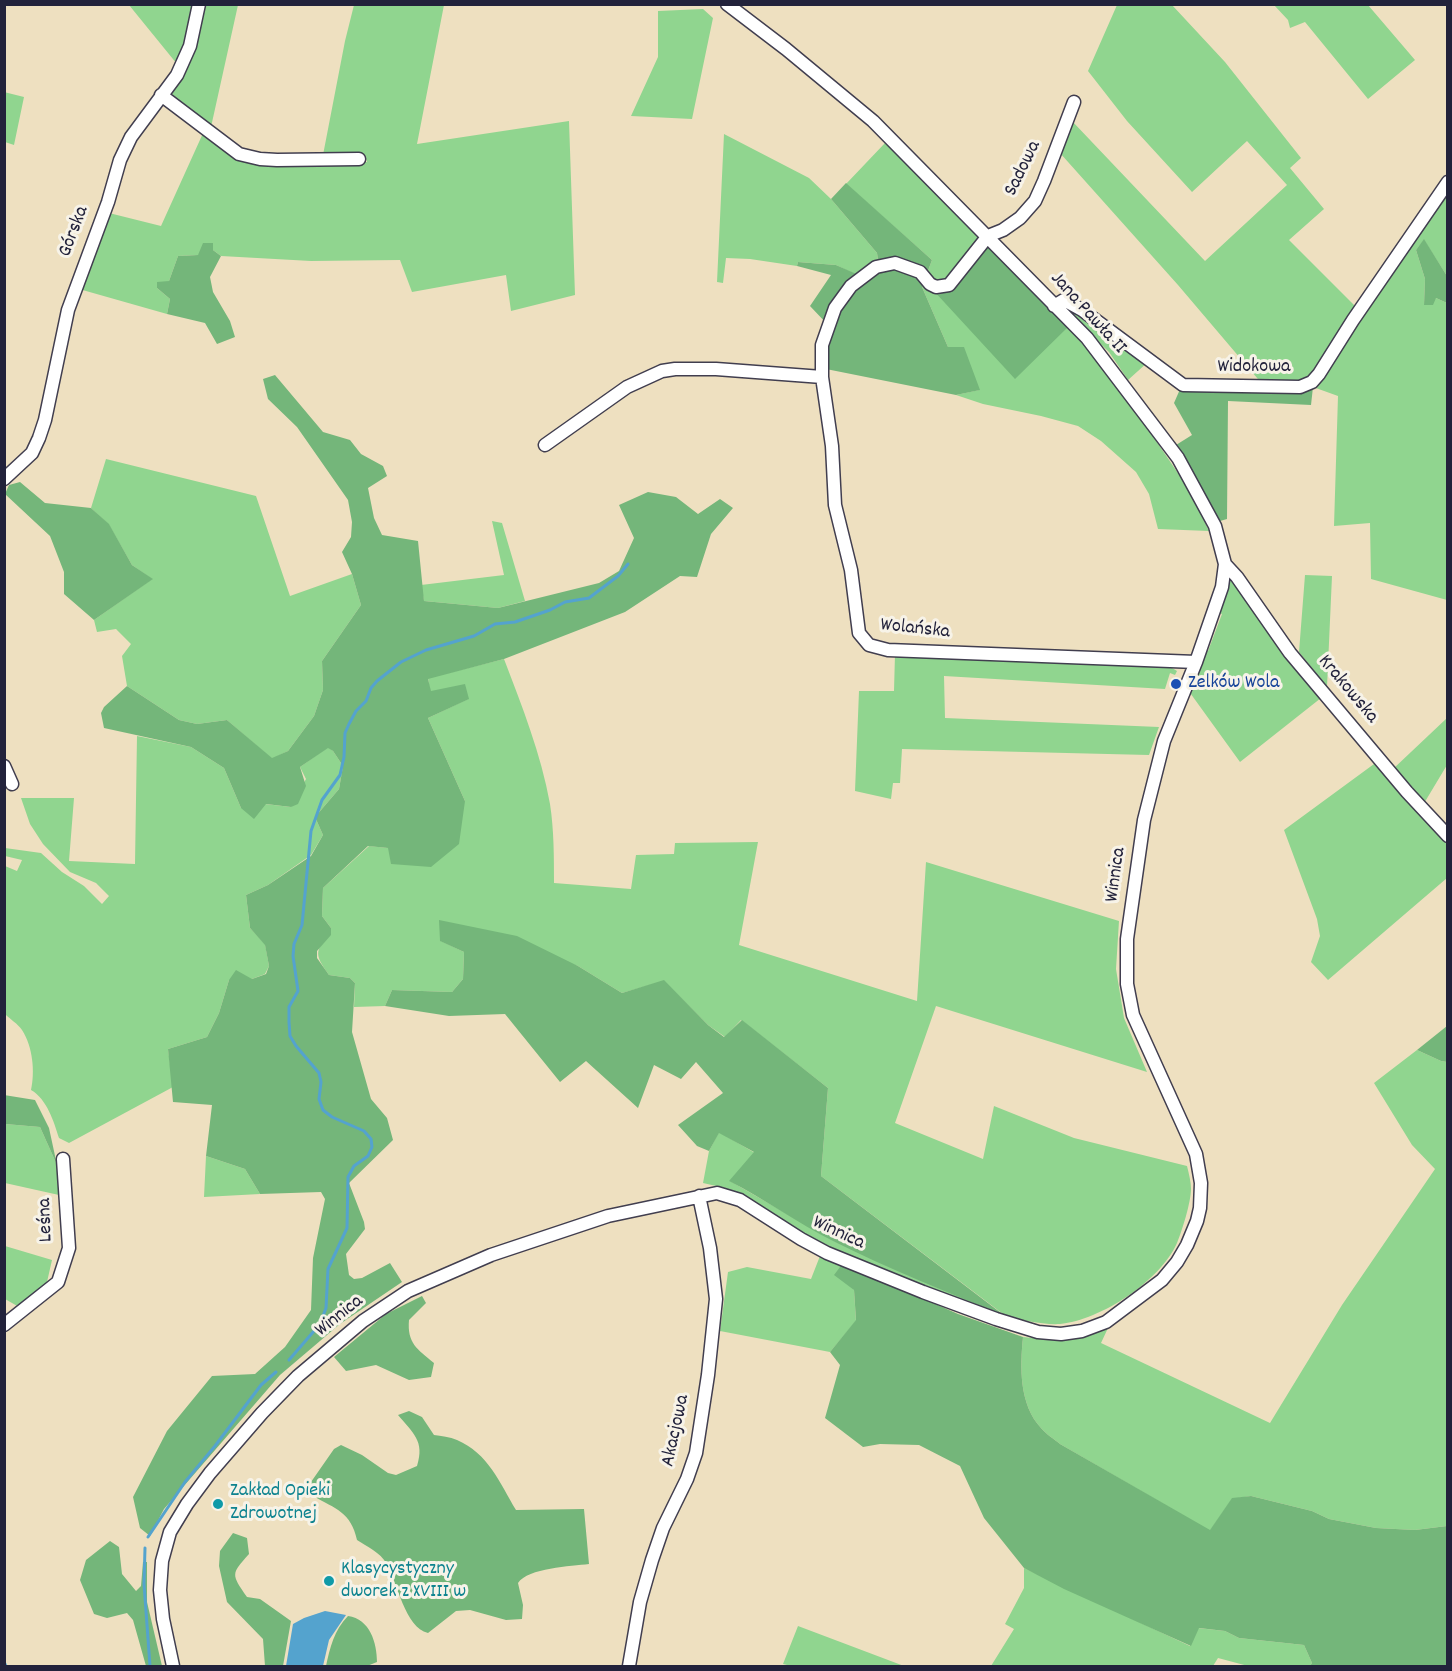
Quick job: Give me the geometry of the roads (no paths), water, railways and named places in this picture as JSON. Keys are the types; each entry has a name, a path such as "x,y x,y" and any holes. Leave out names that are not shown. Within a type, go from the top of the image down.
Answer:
{"street":[{"name":"Górska","path":"4,478 32,453 39,438 45,420 68,310 108,202 120,160 131,137 177,75 190,46 199,4"},
{"name":"Jana Pawła II","path":"727,4 873,121 988,236 1087,338 1178,458 1215,526 1225,564 1222,588 1196,662 1164,741"},
{"path":"161,95 239,154 277,160 358,159"},
{"name":"Sadowa","path":"988,236 1003,230 1020,218 1035,201 1074,102"},
{"name":"Widokowa","path":"1054,306 1064,300 1082,310 1183,385 1300,387 1312,382 1319,374 1353,320 1448,182"},
{"name":"Wolańska","path":"988,236 949,285 936,287 920,272 895,263 876,267 851,286 835,308 822,345 822,377 832,446 835,505 851,570 859,633 869,645 888,650 1196,662"},
{"path":"545,445 627,387 662,371 697,369 822,377"},
{"name":"Krakowska","path":"1225,564 1237,577 1290,653 1448,836"},
{"name":"Winnica","path":"173,1666 163,1619 160,1590 162,1561 170,1532 210,1473 262,1413 298,1376 363,1321 408,1291 490,1255 608,1216 717,1193 740,1200 801,1239 827,1252 923,1292 1038,1332 1061,1334 1093,1327 1125,1309 1162,1281 1187,1245 1200,1208 1201,1183 1196,1154 1133,1015 1127,984 1127,939 1144,820 1164,741"},
{"path":"4,766 12,784"},
{"name":"Leśna","path":"4,1325 58,1282 69,1248 63,1159"},
{"name":"Akacjowa","path":"629,1666 640,1602 652,1560 663,1528 687,1479 696,1453 708,1375 716,1299 710,1248 699,1196"}],"water":[{"path":"325,1611 346,1615 329,1640 323,1666 286,1666 293,1624"}],"waterway":[{"path":"289,1360 320,1324 326,1308 328,1269 347,1228 348,1177 354,1166 368,1156 372,1147 371,1139 364,1131 332,1117 323,1110 319,1099 321,1082 319,1073 290,1036 289,1022 289,1007 298,991 293,956 294,944 302,925 311,831 322,800 340,775 344,757 345,733 356,711 366,701 371,688 401,662 426,650 474,636 495,624 515,622 550,610 565,602 589,598 618,576 628,564"},
{"path":"148,1537 185,1482 261,1385 276,1372"},
{"path":"145,1548 144,1584 150,1666"},
{"path":"4,1662 6,1666"}],"place":[{"name":"Zelków Wola","path":"1176,684"},
{"name":"Zakład Opieki Zdrowotnej","path":"218,1504"},
{"name":"Klasycystyczny dworek z XVIII w","path":"329,1581"}]}
